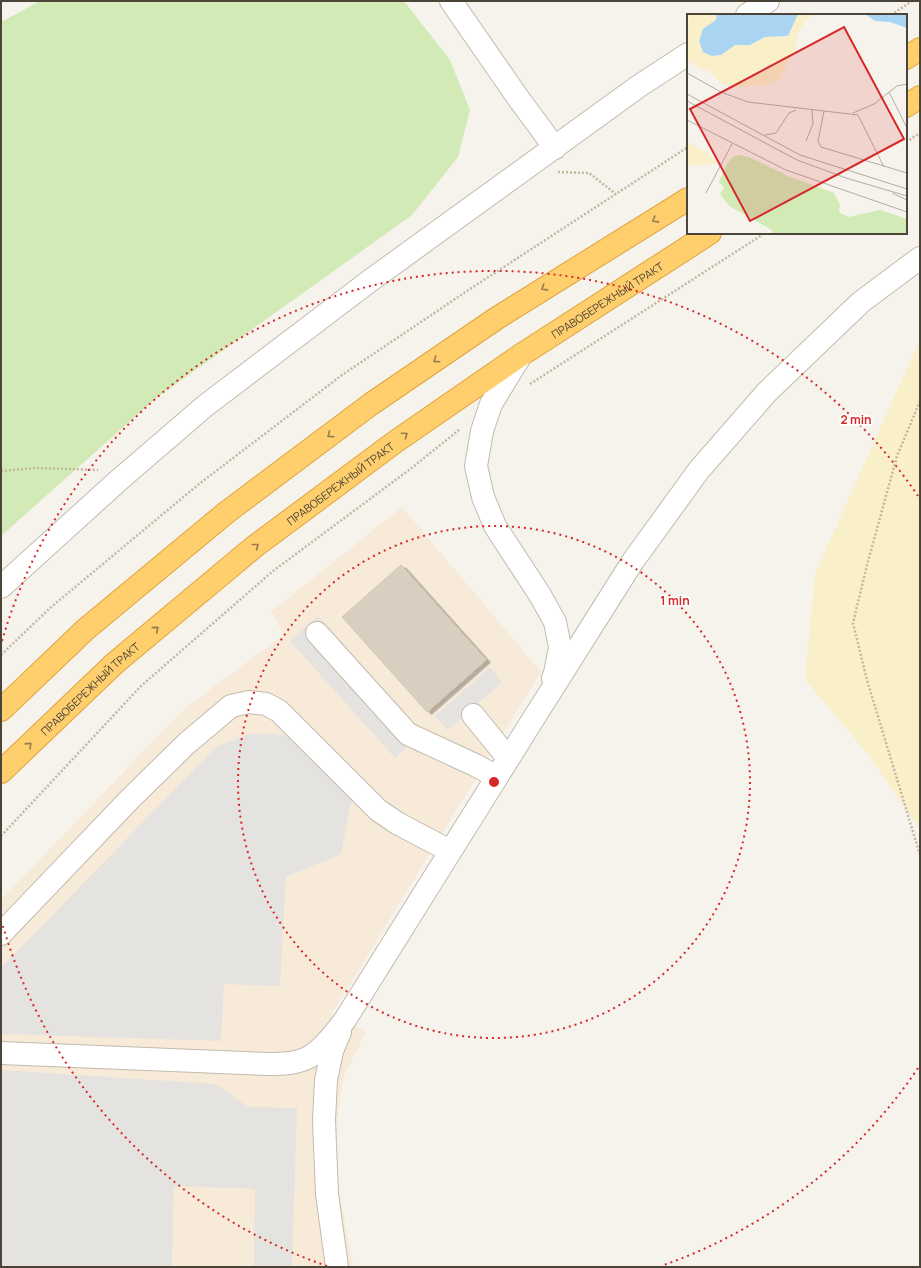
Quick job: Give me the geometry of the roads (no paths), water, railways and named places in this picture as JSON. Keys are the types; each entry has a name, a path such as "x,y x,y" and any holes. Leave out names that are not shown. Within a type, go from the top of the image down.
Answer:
{"highway":[{"path":"907,57 920,49"},
{"path":"907,105 920,97"},
{"path":"1,710 86,629 208,527 371,404 497,318 687,200"},
{"name":"ПРАВОБЕРЕЖНЫЙ ТРАКТ","path":"1,772 115,663 254,547 395,442 521,355 708,234"}],"street":[{"path":"451,1 516,95 555,148"},
{"path":"748,14 768,1"},
{"path":"1,587 130,470 205,406 371,280 639,86 687,55"},
{"path":"1,1053 287,1064 308,1058 330,1040 345,1020 536,713 634,561 699,470 772,386 861,302 920,258"},
{"path":"521,355 491,404 482,431 476,466 482,497 495,526 540,595 555,622 560,648 555,673 536,713"},
{"path":"318,633 408,734 475,765 496,777"},
{"path":"1,934 128,801 186,744 231,706 249,702 266,704 279,711 378,810 397,823 450,851"},
{"path":"473,715 508,758"},
{"path":"337,1267 327,1194 324,1120 326,1080 332,1052 345,1020"}]}
